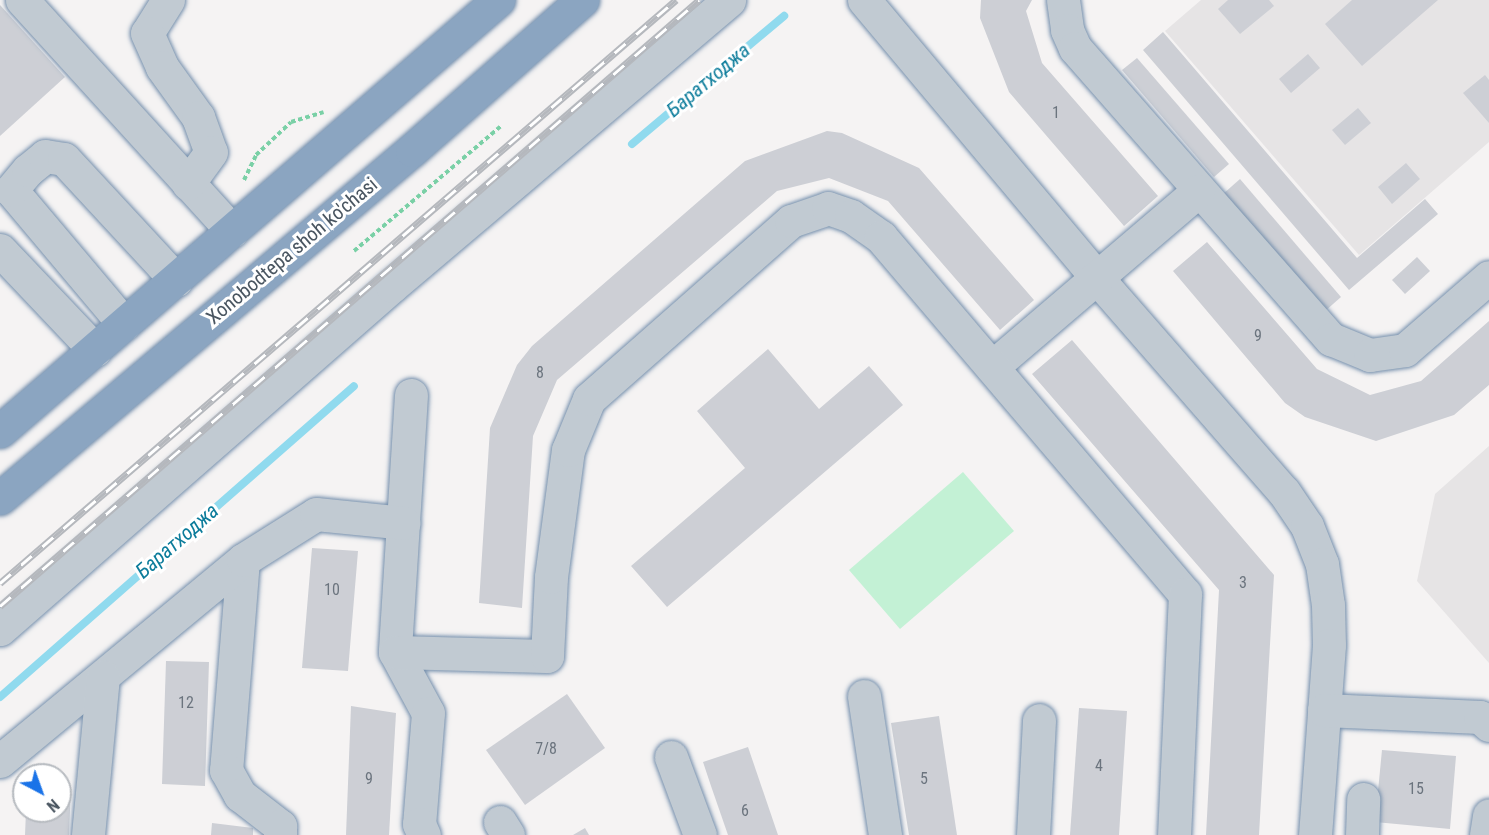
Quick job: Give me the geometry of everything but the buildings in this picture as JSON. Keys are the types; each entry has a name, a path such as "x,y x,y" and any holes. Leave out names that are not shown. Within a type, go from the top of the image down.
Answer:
{"highway":[{"path":"0,431 176,280 223,221 498,0"},
{"name":"Xonobodtepa shoh ko'chasi","path":"0,498 412,150 582,0"}],"street":[{"path":"22,0 223,221"},
{"path":"168,0 147,33 162,67 198,117 211,152 188,183"},
{"path":"0,629 383,294 729,0"},
{"path":"864,0 1097,278 1284,492 1307,526 1326,585 1329,645 1316,835"},
{"path":"1063,0 1067,30 1075,48 1331,339 1370,355 1405,350 1489,277"},
{"path":"124,324 11,190 28,170 45,156 64,159 176,280"},
{"path":"992,367 1198,190"},
{"path":"395,652 547,656 552,566 568,450 590,399 791,221 828,208 871,227 1185,594 1174,835"},
{"path":"0,250 95,350"},
{"path":"411,394 395,652 428,713 419,824 424,835"},
{"path":"0,761 243,560 316,514 404,523"},
{"path":"243,560 226,770 240,795 280,826 280,835"},
{"path":"88,835 103,677"},
{"path":"864,696 885,835"},
{"path":"1324,710 1480,717 1489,725"},
{"path":"1033,835 1039,720"},
{"path":"671,757 700,835"},
{"path":"1362,835 1363,799"},
{"path":"1486,835 1489,814"}],"path":[{"path":"223,221 256,155 291,122 330,110"},
{"path":"354,251 501,126"},
{"path":"429,171 436,179"}],"shaded area":[{"path":"1201,0 1489,0 1489,142 1359,255 1165,31"},
{"path":"1489,446 1489,663 1417,581 1435,494"}],"green space":[{"path":"963,472 1014,531 900,629 849,570"}],"waterway":[{"name":"Баратходжа","path":"632,144 784,16"},
{"name":"Баратходжа","path":"0,697 354,386"}],"railway":[{"path":"0,583 676,0"},
{"path":"0,606 699,0"}]}
